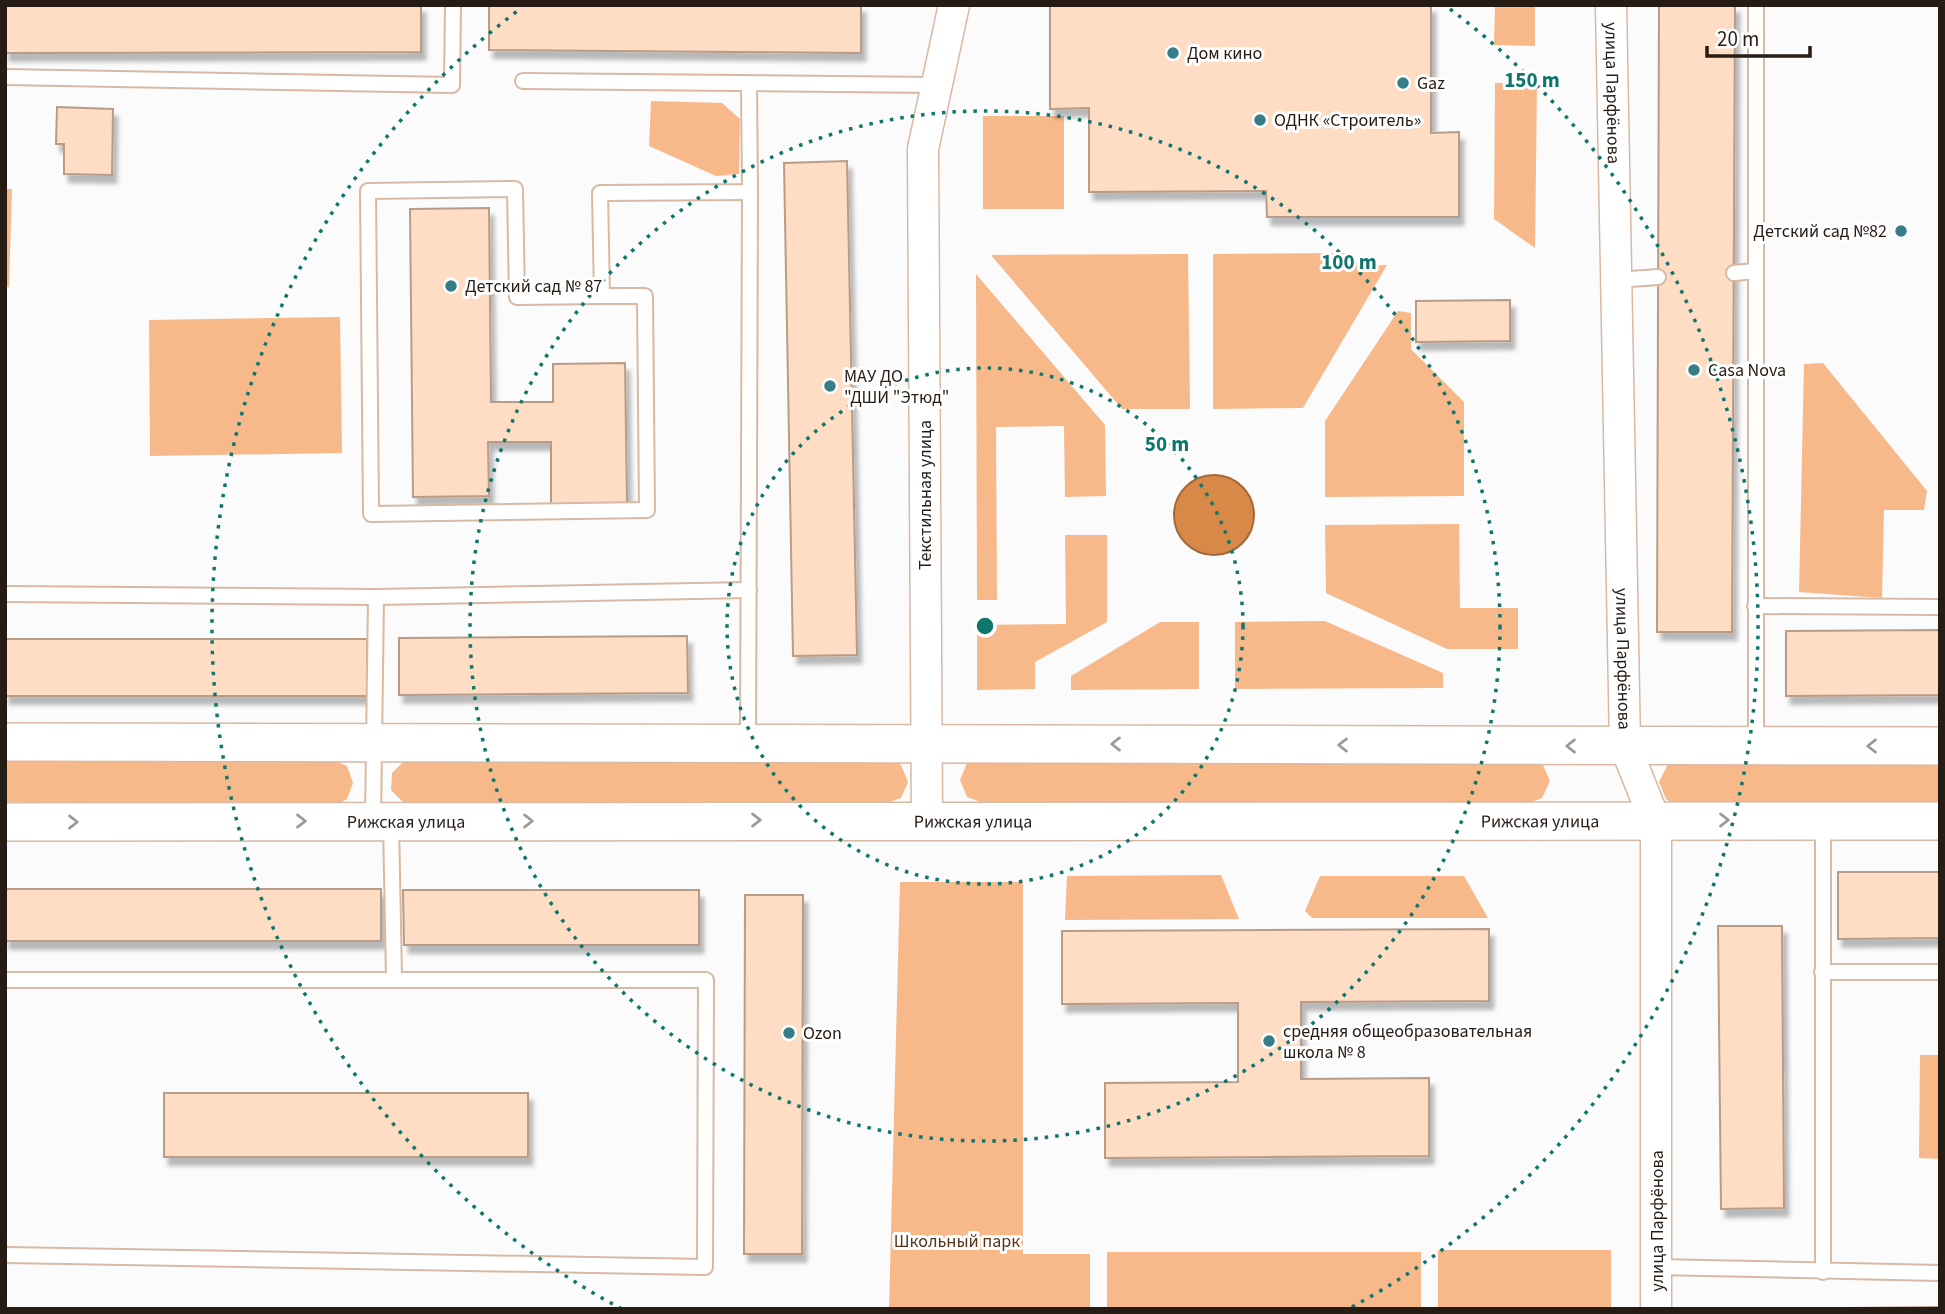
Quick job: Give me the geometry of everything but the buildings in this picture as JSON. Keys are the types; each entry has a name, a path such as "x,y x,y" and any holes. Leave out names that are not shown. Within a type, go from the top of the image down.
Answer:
{"street":[{"name":"Текстильная улица","path":"927,821 923,149 954,5"},
{"name":"улица Парфёнова","path":"1611,5 1625,746 1656,823 1656,1309"},
{"path":"5,742 1940,746"},
{"name":"Рижская улица","path":"5,822 1940,821"}],"lane":[{"path":"5,77 452,85 453,5"},
{"path":"1756,5 1756,745"},
{"path":"523,82 937,85"},
{"path":"748,743 749,83"},
{"path":"515,189 517,298 602,296 645,296 647,510 371,514 368,191 515,189"},
{"path":"602,296 600,193 750,191"},
{"path":"1734,273 1755,271"},
{"path":"1616,280 1658,277"},
{"path":"5,594 376,597 748,590"},
{"path":"376,597 373,743 394,978"},
{"path":"1755,606 1940,607"},
{"path":"1822,821 1823,1272"},
{"path":"1822,972 1940,972"},
{"path":"5,980 706,980 705,1267 5,1255"},
{"path":"1656,1267 1940,1273"}],"green space":[{"path":"1495,5 1535,5 1535,46 1494,45"},
{"path":"1495,83 1537,83 1535,248 1494,219"},
{"path":"651,101 722,103 740,119 739,174 716,176 649,146"},
{"path":"983,116 1064,116 1064,209 983,209"},
{"path":"5,189 12,189 9,287 5,287"},
{"path":"1347,253 1360,266 1387,265 1303,408 1213,409 1213,254"},
{"path":"1188,254 1190,409 1122,409 991,255"},
{"path":"976,274 1105,425 1106,496 1065,497 1064,426 996,427 997,600 977,600"},
{"path":"1398,311 1411,313 1411,349 1464,402 1464,496 1325,497 1325,421"},
{"path":"340,317 342,453 150,456 149,320"},
{"path":"1823,363 1927,491 1924,510 1884,510 1882,598 1799,592 1804,364"},
{"path":"1459,524 1460,608 1518,608 1518,649 1447,649 1326,593 1325,525"},
{"path":"1065,535 1107,535 1107,622 1035,662 1035,689 977,690 977,625 1066,624"},
{"path":"1325,621 1443,673 1443,688 1235,689 1235,622"},
{"path":"1160,622 1199,622 1199,689 1071,690 1071,676"},
{"path":"5,759 330,759 347,766 353,783 347,799 338,804 5,806"},
{"path":"975,759 1536,760 1543,765 1550,781 1542,798 1526,804 983,803 967,797 960,780 967,763"},
{"path":"405,760 894,760 901,765 908,782 901,798 884,804 413,805 404,803 391,790 392,773"},
{"path":"1940,760 1940,806 1673,804 1666,799 1659,782 1667,766 1674,761"},
{"path":"1221,875 1239,919 1065,920 1067,876"},
{"path":"1320,876 1464,876 1488,918 1312,918 1305,911"},
{"name":"Школьный парк","path":"900,882 1023,882 1023,1254 1090,1254 1090,1309 889,1309"},
{"path":"1920,1055 1940,1055 1940,1159 1919,1158"},
{"path":"1438,1250 1611,1250 1611,1309 1438,1309"},
{"path":"1107,1252 1421,1252 1421,1309 1107,1309"}],"shaded area":[{"path":"1214,475 1229,478 1242,487 1251,500 1254,515 1251,530 1242,543 1229,552 1214,555 1199,552 1186,543 1177,530 1174,515 1177,500 1186,487 1199,478"}],"place":[{"name":"Дом кино","path":"1173,53"},
{"name":"Gaz","path":"1403,83"},
{"name":"ОДНК «Строитель»","path":"1260,120"},
{"name":"Детский сад №82","path":"1901,231"},
{"name":"Детский сад № 87","path":"451,286"},
{"name":"Casa Nova","path":"1694,370"},
{"name":"МАУ ДО \"ДШИ \"Этюд\"","path":"830,386"},
{"name":"Ozon","path":"789,1033"},
{"name":"средняя общеобразовательная школа № 8","path":"1269,1041"}]}
